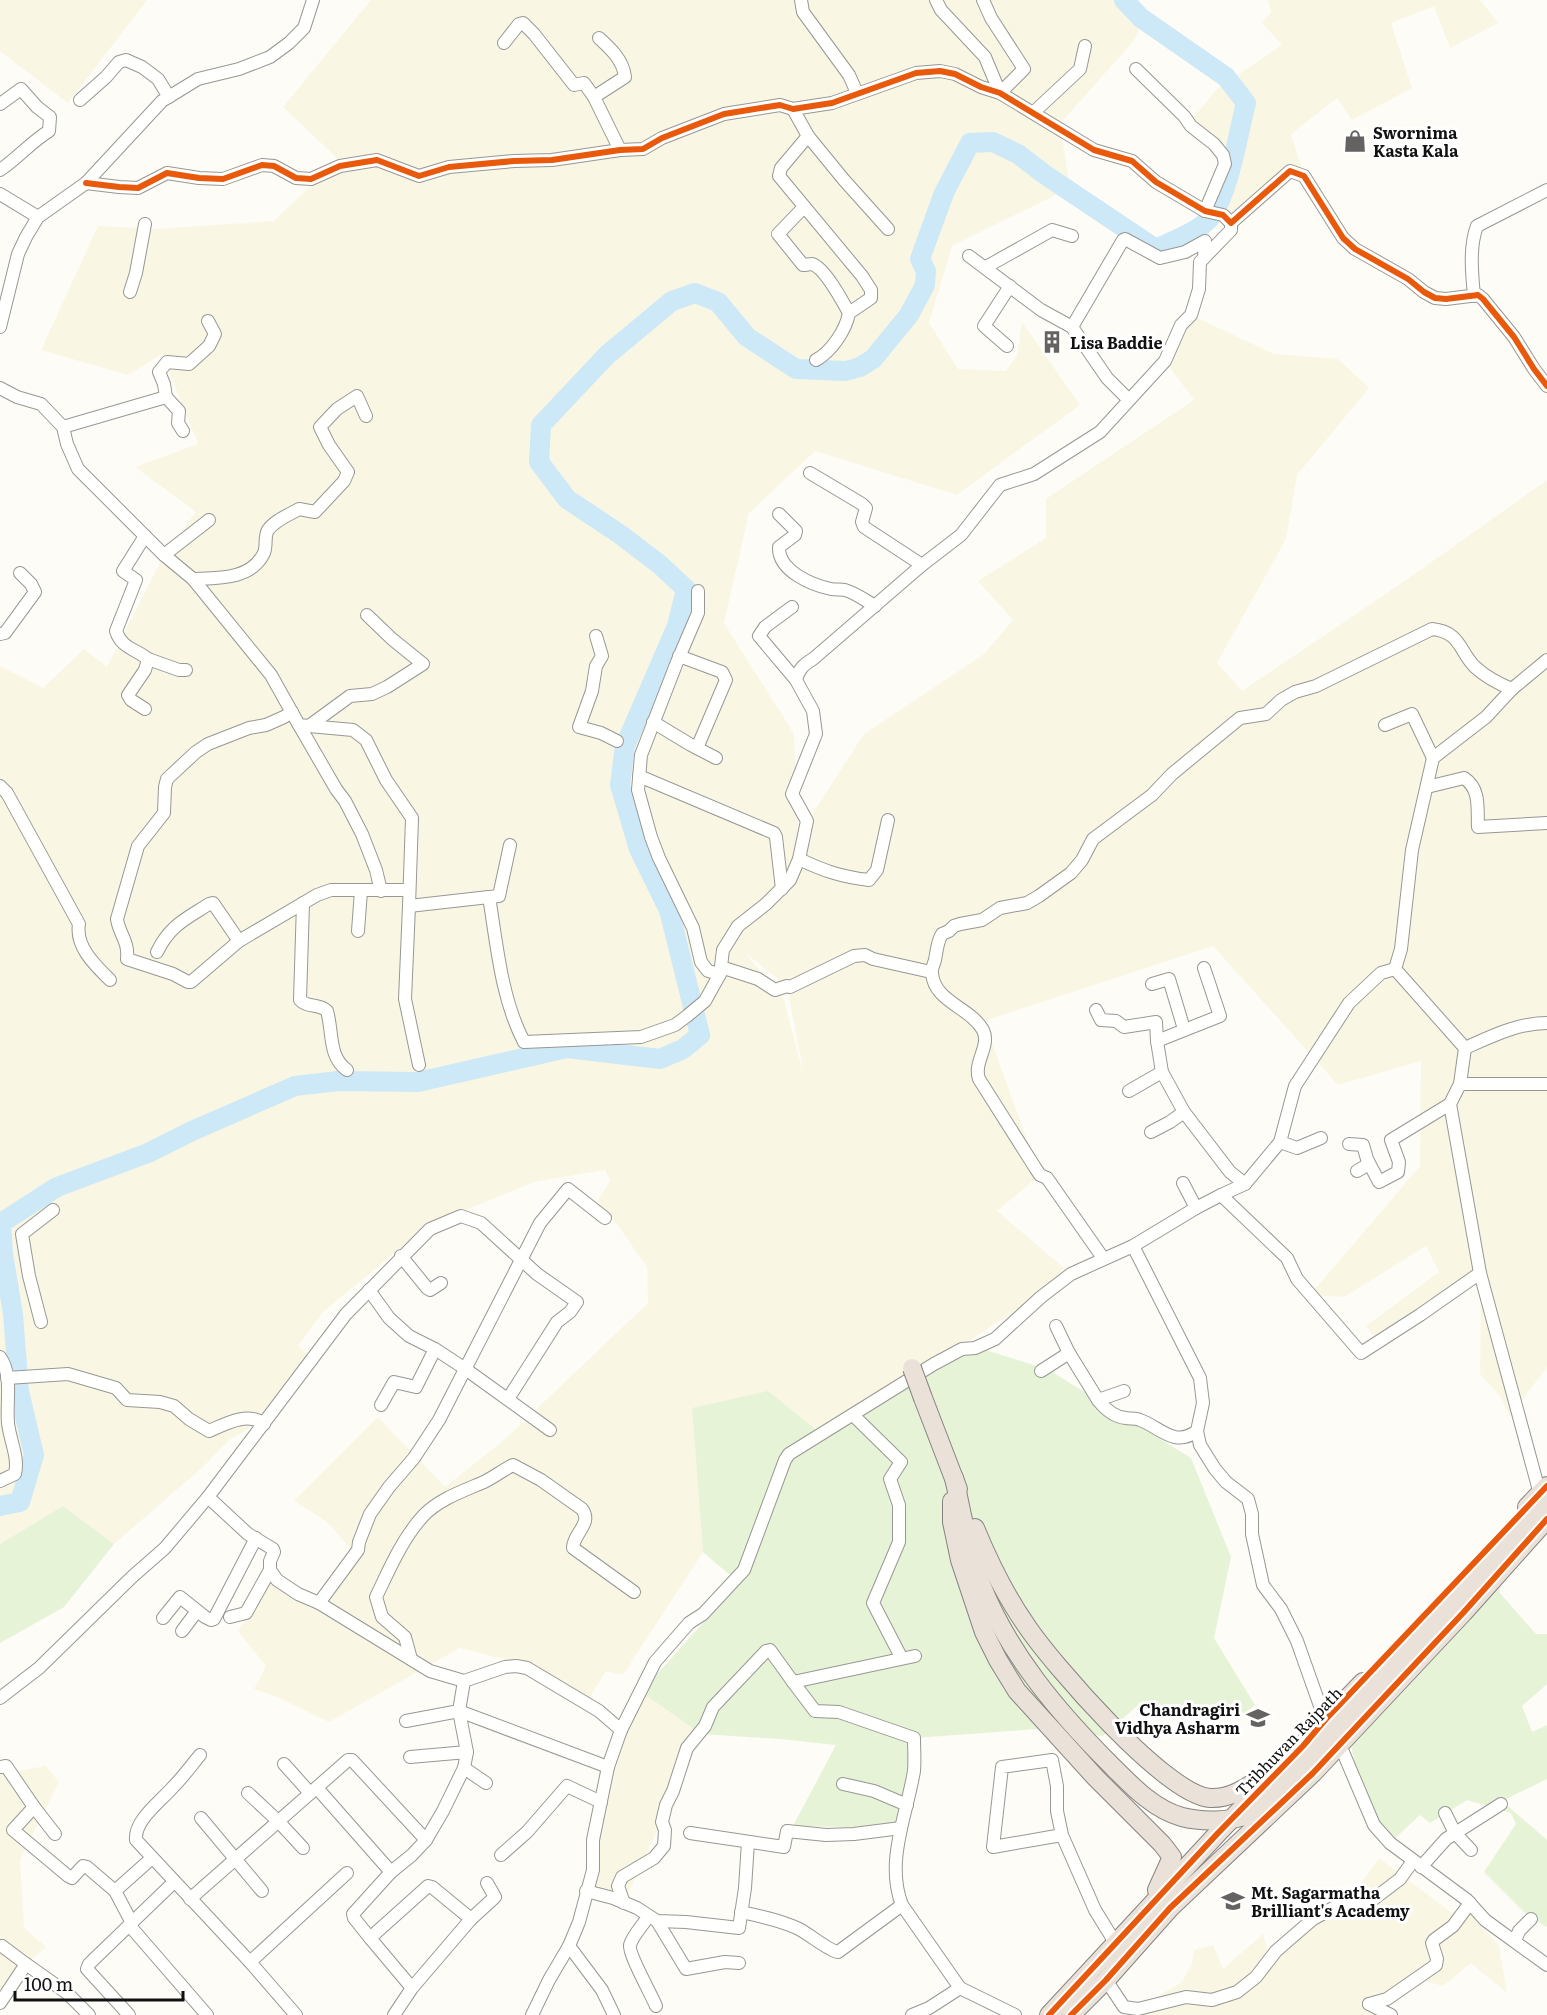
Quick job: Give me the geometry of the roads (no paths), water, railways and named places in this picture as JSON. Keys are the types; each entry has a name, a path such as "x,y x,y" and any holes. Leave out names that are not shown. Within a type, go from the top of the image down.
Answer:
{"highway":[{"path":"912,1368 991,1566 1026,1626 1104,1719 1169,1778 1193,1794 1209,1798 1233,1795 1286,1763"},
{"path":"954,1478 980,1583 1003,1630 1051,1701 1085,1739 1152,1803 1182,1817 1215,1821 1248,1815 1272,1798 1545,1493"},
{"path":"954,1478 952,1522 960,1560 984,1632 998,1660 1017,1692 1172,1857 1156,1891 1134,1924"},
{"name":"Tribhuvan Rajpath","path":"1049,2015 1325,1720 1545,1493"},
{"path":"1071,2015 1106,1980 1170,1908 1340,1745 1546,1521"}],"street":[{"path":"0,327 18,254 38,217 86,183 162,101 198,79 239,69 270,57 289,43 304,28 313,0"},
{"path":"801,0 803,12 849,75 857,93"},
{"path":"936,0 941,10 984,57 1000,93"},
{"path":"983,0 1024,69 1000,93"},
{"path":"504,43 519,24 523,23 574,85 584,83 594,96 620,150"},
{"path":"594,96 625,77 616,54 598,38"},
{"path":"1034,112 1080,69 1085,46"},
{"path":"80,100 106,77 118,62 126,60 142,67 158,79 169,97"},
{"path":"1136,69 1184,116 1191,126 1214,144 1223,155 1225,164 1205,211"},
{"path":"86,183 138,188 167,173 223,179 262,165 274,166 296,178 311,179 340,166 377,160 419,176 449,167 552,160 620,150 643,150 662,138 724,114 780,105 793,109 832,103 916,73 940,71 955,74 981,87 1000,93 1094,150 1132,161 1156,182 1205,211 1227,219"},
{"path":"0,88 3,102 21,89 37,107 50,117 49,131 34,140 0,170"},
{"path":"793,109 808,136 843,180 888,229"},
{"path":"808,136 781,168 779,176 871,290 871,298 849,314"},
{"path":"1227,219 1290,171 1297,172 1304,176 1343,238 1355,249 1408,279 1435,298 1478,295 1483,299 1514,337 1547,386"},
{"path":"1474,296 1473,242 1477,226 1547,190"},
{"path":"0,194 38,217"},
{"path":"804,207 778,234 803,265 810,264 817,267 838,293 849,314 848,322 826,354 816,360"},
{"path":"796,680 802,666 922,565 962,535 1000,485 1034,474 1094,437 1129,400 1165,361 1181,325 1191,315 1199,289 1200,262 1230,230 1227,219"},
{"path":"130,292 145,224"},
{"path":"986,267 1052,230 1072,236"},
{"path":"1072,327 1123,240 1160,258 1185,252 1205,241 1206,256 1200,262"},
{"path":"969,256 1041,310 1072,327 1107,378 1129,400"},
{"path":"1007,346 984,326 1010,286"},
{"path":"183,431 178,423 179,411 166,397 159,372 167,362 189,364 209,346 215,334 208,321"},
{"path":"0,387 17,397 41,404 63,427 67,444 78,469 164,555 192,579 272,675 292,712 304,726 362,834 376,870 381,891"},
{"path":"192,579 231,577 250,570 264,552 267,531 277,521 299,509 315,512 344,481 348,472 329,445 320,427 337,408 357,396 366,416"},
{"path":"63,427 166,397"},
{"path":"810,473 862,504 866,508 862,522 864,527 922,565"},
{"path":"779,514 796,531 795,535 779,547 779,555 785,564 807,581 833,590 844,590 875,606"},
{"path":"164,555 209,520"},
{"path":"145,536 123,572 136,580 116,631 118,638 128,648 148,659 179,670 186,670"},
{"path":"0,634 5,633 34,592 31,584 20,573"},
{"path":"698,591 698,613 641,755 638,790 659,858 693,927 701,962 708,971 720,970 748,975 775,990 790,987 854,956 865,955 873,959 931,972"},
{"path":"489,897 505,990 514,1023 524,1042 641,1037 675,1025 705,1001 720,970 723,950 738,926 752,917 782,889 790,880 800,859 807,821 792,794 816,734 813,711 796,680 759,636 765,627 792,607"},
{"path":"304,726 350,696 372,694 423,664 367,615"},
{"path":"1103,1258 1047,1178 1040,1175 979,1079 978,1065 986,1040 983,1031 955,1003 940,994 931,972 938,941 942,934 954,926 982,920 1000,908 1027,903 1071,873 1082,860 1093,839 1152,795 1173,774 1240,718 1266,714 1281,700 1295,692 1316,686 1432,629 1443,630 1458,641 1474,667 1497,683 1512,689"},
{"path":"596,636 602,656 596,666 592,691 579,727 601,733 617,741"},
{"path":"679,656 722,672 726,680 697,748"},
{"path":"145,709 131,700 128,695 145,670 148,659"},
{"path":"1433,758 1486,717 1512,689 1547,660"},
{"path":"292,712 266,725 249,728 208,744 167,779 164,813 138,846 117,919 128,944 127,959 173,974 188,982 239,941 317,895 331,890 409,890"},
{"path":"1385,725 1412,714 1433,758 1412,850 1402,942 1395,969"},
{"path":"653,722 716,758"},
{"path":"304,726 353,730 366,740 386,780 412,818 405,999 419,1065"},
{"path":"639,776 774,833 782,889"},
{"path":"1427,787 1464,778 1472,783 1476,793 1478,827 1547,824"},
{"path":"0,786 7,793 79,924 79,940 84,950 110,981"},
{"path":"800,859 826,872 847,878 869,880 877,870 888,820"},
{"path":"409,906 500,896 510,846"},
{"path":"358,931 361,891"},
{"path":"157,952 164,937 174,928 213,903 239,941"},
{"path":"303,903 300,1000 303,1004 321,1006 327,1011 335,1055 340,1065 347,1070"},
{"path":"1157,1041 1220,1016 1204,968"},
{"path":"1395,969 1466,1048"},
{"path":"532,2015 569,1946 579,1922 593,1870 593,1840 608,1767 621,1730 656,1662 689,1623 703,1614 744,1570 789,1454 934,1364 962,1349 975,1348 995,1339 1063,1280 1103,1258 1133,1246 1196,1208 1245,1184 1280,1142 1295,1086 1348,1003 1381,973 1395,969"},
{"path":"1152,984 1169,979 1184,1029"},
{"path":"1096,1010 1101,1020 1116,1021 1124,1027 1156,1022 1162,1072 1184,1112 1230,1172 1245,1184"},
{"path":"1466,1048 1496,1034 1530,1023 1547,1023"},
{"path":"1349,1143 1363,1145 1369,1164 1379,1182 1398,1172 1399,1162 1391,1140 1450,1104 1460,1084 1466,1048"},
{"path":"1129,1091 1162,1072"},
{"path":"1460,1084 1547,1084"},
{"path":"1450,1104 1480,1273 1545,1493"},
{"path":"1151,1132 1184,1112"},
{"path":"1280,1142 1297,1148 1321,1138"},
{"path":"1357,1171 1369,1164"},
{"path":"1183,1183 1196,1208"},
{"path":"319,1603 358,1550 370,1514 414,1458 439,1420 540,1223 568,1190 605,1218"},
{"path":"1221,1195 1287,1258 1297,1279 1361,1353 1480,1273"},
{"path":"41,1322 35,1304 22,1234 53,1210"},
{"path":"0,1698 39,1668 165,1548 208,1497 346,1314 401,1256 430,1229 461,1216 481,1223 537,1274 577,1302 570,1312 557,1322 508,1399"},
{"path":"1133,1246 1200,1378 1203,1403 1197,1431 1200,1445 1226,1482 1248,1499 1252,1514 1252,1534 1263,1585 1281,1609 1297,1641 1325,1720"},
{"path":"401,1256 430,1290 441,1283"},
{"path":"369,1290 395,1324 409,1336 435,1349 464,1368 550,1430"},
{"path":"1056,1326 1069,1353 1105,1410 1122,1418 1139,1419 1170,1437 1191,1435 1197,1431"},
{"path":"381,1405 394,1382 416,1387 435,1349"},
{"path":"1041,1371 1069,1353"},
{"path":"0,1357 4,1362 7,1378 8,1423 17,1464 15,1474 0,1482"},
{"path":"7,1378 68,1374 116,1388 127,1400 160,1402 174,1406 208,1431 238,1419 260,1420 264,1424"},
{"path":"1098,1400 1124,1390"},
{"path":"853,1414 901,1462 890,1479 898,1505 899,1542 873,1603 901,1658"},
{"path":"411,1659 405,1638 382,1617 376,1597 391,1567 424,1515 462,1491 513,1465 541,1480 582,1509 586,1515 586,1522 573,1542 573,1548 634,1592"},
{"path":"208,1497 240,1527 273,1549 274,1552 270,1561 270,1570 246,1613 230,1617"},
{"path":"163,1618 180,1597 197,1611 211,1620 214,1619 256,1538"},
{"path":"270,1570 277,1580 298,1594 319,1603 430,1671 464,1682 505,1667 527,1668 599,1711 621,1730"},
{"path":"182,1631 197,1611"},
{"path":"624,1903 618,1886 622,1877 654,1858 664,1846 662,1822 666,1804 673,1791 687,1748 705,1726 713,1707 766,1651 770,1650 815,1711 839,1712 914,1738 914,1769 901,1828 897,1892 902,1905 960,1988 1015,2015"},
{"path":"793,1682 915,1656"},
{"path":"412,1988 353,1914 391,1872 426,1840 464,1768 467,1752 459,1711 464,1682"},
{"path":"406,1721 459,1711 608,1767"},
{"path":"1340,1745 1374,1825 1397,1849 1470,1903 1485,1920 1547,1965"},
{"path":"410,1757 467,1752"},
{"path":"200,1755 153,1806 135,1833 136,1840 250,1962 296,2015"},
{"path":"190,1899 348,1760 352,1760 426,1840"},
{"path":"1062,1834 993,1847 1002,1767 1052,1760 1057,1786 1057,1811 1062,1834 1098,1916 1116,1944"},
{"path":"284,1764 313,1790 391,1872"},
{"path":"0,1767 6,1766 55,1834"},
{"path":"464,1768 486,1783"},
{"path":"843,1784 874,1791 907,1805"},
{"path":"501,1855 527,1832 565,1787 570,1786 601,1802"},
{"path":"248,1793 303,1848"},
{"path":"1106,1980 1124,2007 1138,2009 1186,1997 1212,2000 1237,1992 1256,1977 1276,1951 1291,1940 1306,1924 1344,1902 1371,1901 1446,1839 1501,1804"},
{"path":"34,1807 13,1830 68,1876 72,1878 83,1866 87,1867 115,1891 131,1924 207,2015"},
{"path":"1445,1813 1455,1833 1471,1850"},
{"path":"201,1818 262,1891"},
{"path":"690,1833 784,1847 787,1831 826,1835 901,1828"},
{"path":"653,1919 739,1929 748,1842"},
{"path":"115,1891 152,1858"},
{"path":"250,1962 347,1873"},
{"path":"125,2014 87,1969 89,1964 174,1881"},
{"path":"394,2015 412,1988 471,1919 495,1897 487,1883"},
{"path":"370,1938 428,1886 471,1919"},
{"path":"586,1891 637,1908 653,1919 686,1969 725,1962 739,1963"},
{"path":"1368,2009 1388,1999 1436,1965 1437,1959 1432,1943 1453,1926 1470,1903"},
{"path":"741,1912 796,1928 816,1938 833,1952 838,1952 902,1905"},
{"path":"653,1919 634,1938 630,1945 630,1953 656,2006"},
{"path":"1515,1941 1519,1931 1531,1919"},
{"path":"2,1946 67,1994 89,2015"},
{"path":"569,1946 602,1990 614,2015"},
{"path":"0,2003 26,1964"},
{"path":"912,2015 929,2008 960,1988"},
{"path":"1368,2009 1391,2015"}],"waterway":[{"path":"0,1506 20,1502 34,1455 19,1391 13,1314 3,1254 1,1223 57,1187 148,1153 295,1086 338,1081 418,1082 567,1048 660,1059 683,1049 700,1035 669,910 639,849 620,785 625,746 677,626 686,589 659,564 621,535 567,499 539,462 541,425 607,355 672,301 695,293 718,302 747,337 796,369 846,371 860,367 873,359 909,315 925,285 926,271 920,259 944,193 970,143 993,142 1018,154 1156,249 1191,233 1204,224 1222,195 1232,164 1246,103 1226,77 1141,18 1124,0"}],"place":[{"name":"Swornima Kasta Kala","path":"1355,141"},
{"name":"Lisa Baddie","path":"1052,342"},
{"name":"Chandragiri Vidhya Asharm","path":"1258,1718"},
{"name":"Mt. Sagarmatha Brilliant's Academy","path":"1233,1901"}]}
